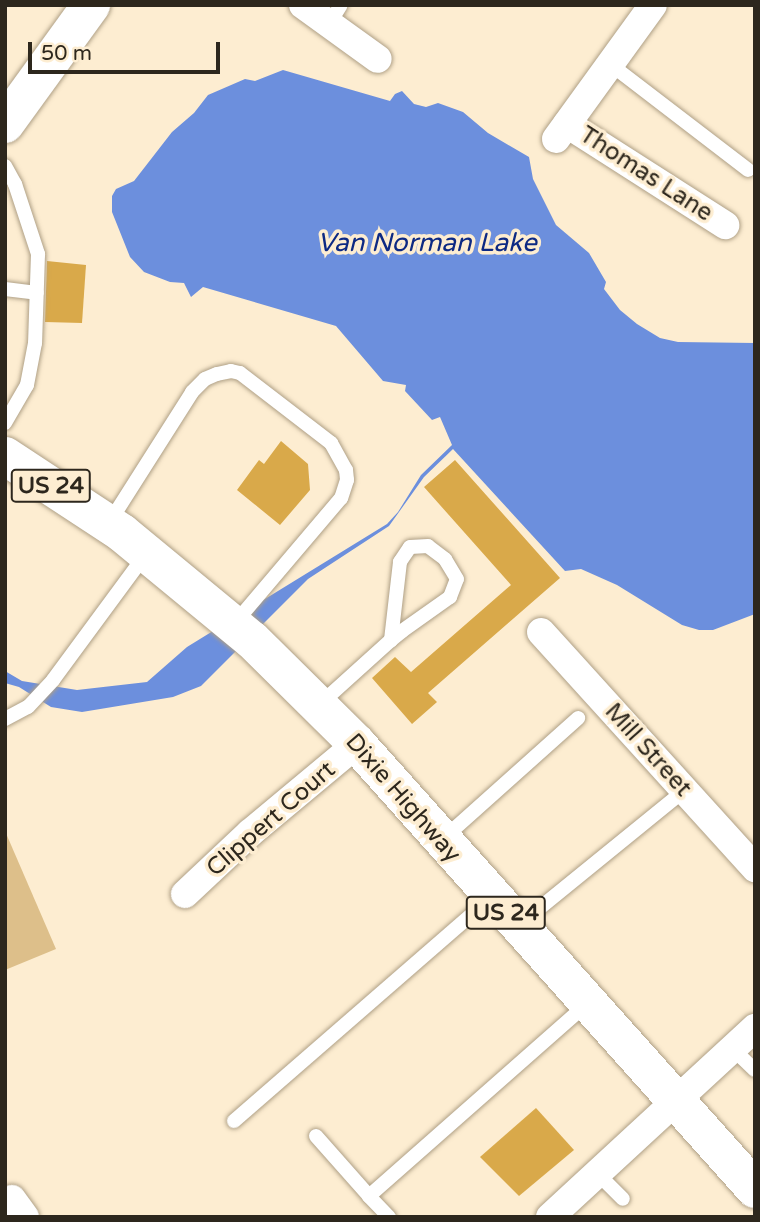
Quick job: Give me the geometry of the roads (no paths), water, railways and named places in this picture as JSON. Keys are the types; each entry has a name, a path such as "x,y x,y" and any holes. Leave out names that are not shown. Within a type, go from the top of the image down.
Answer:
{"main road":[{"path":"5,124 82,9"},
{"name":"Dixie Highway","path":"5,456 147,553 235,625 319,706 357,744 755,1189"}],"street":[{"path":"303,5 335,15 378,59"},
{"path":"610,64 653,5"},
{"name":"Thomas Lane","path":"610,64 562,132 725,225"},
{"name":"Mill Street","path":"541,632 755,868"},
{"name":"Clippert Court","path":"185,894 250,833 357,744"},
{"path":"550,1217 678,1102 755,1028"}],"lane":[{"path":"610,64 748,170"},
{"path":"5,166 15,184 38,254 35,343 27,385 5,423"},
{"path":"5,289 37,293"},
{"path":"108,524 191,392 205,379 217,374 231,371 240,373 331,443 342,460 347,480 341,498 235,625"},
{"path":"319,706 391,640 450,597 457,579 445,559 428,546 410,547 400,562 391,640"},
{"path":"5,719 28,707 53,680 147,553"},
{"path":"441,841 578,718"},
{"path":"517,926 685,790"},
{"path":"234,1121 492,897"},
{"path":"369,1196 588,1003"},
{"path":"733,1049 755,1070"},
{"path":"316,1136 389,1217"},
{"path":"598,1174 623,1199"}],"water":[{"name":"Van Norman Lake","path":"283,70 390,101 395,94 402,91 414,104 426,107 438,103 463,112 488,133 529,157 533,179 556,225 589,253 606,282 604,289 620,310 637,324 660,338 678,342 755,343 755,614 713,630 699,630 682,625 617,585 581,569 565,571 453,449 424,477 389,526 308,579 201,686 173,697 82,712 51,707 19,687 5,683 5,671 22,681 77,690 147,682 187,647 387,524 398,512 421,475 452,445 440,417 432,420 405,391 406,385 383,381 336,326 203,287 191,297 184,283 170,282 144,272 130,257 112,212 112,196 116,189 134,181 172,132 194,113 208,95 245,79 255,81"}]}
